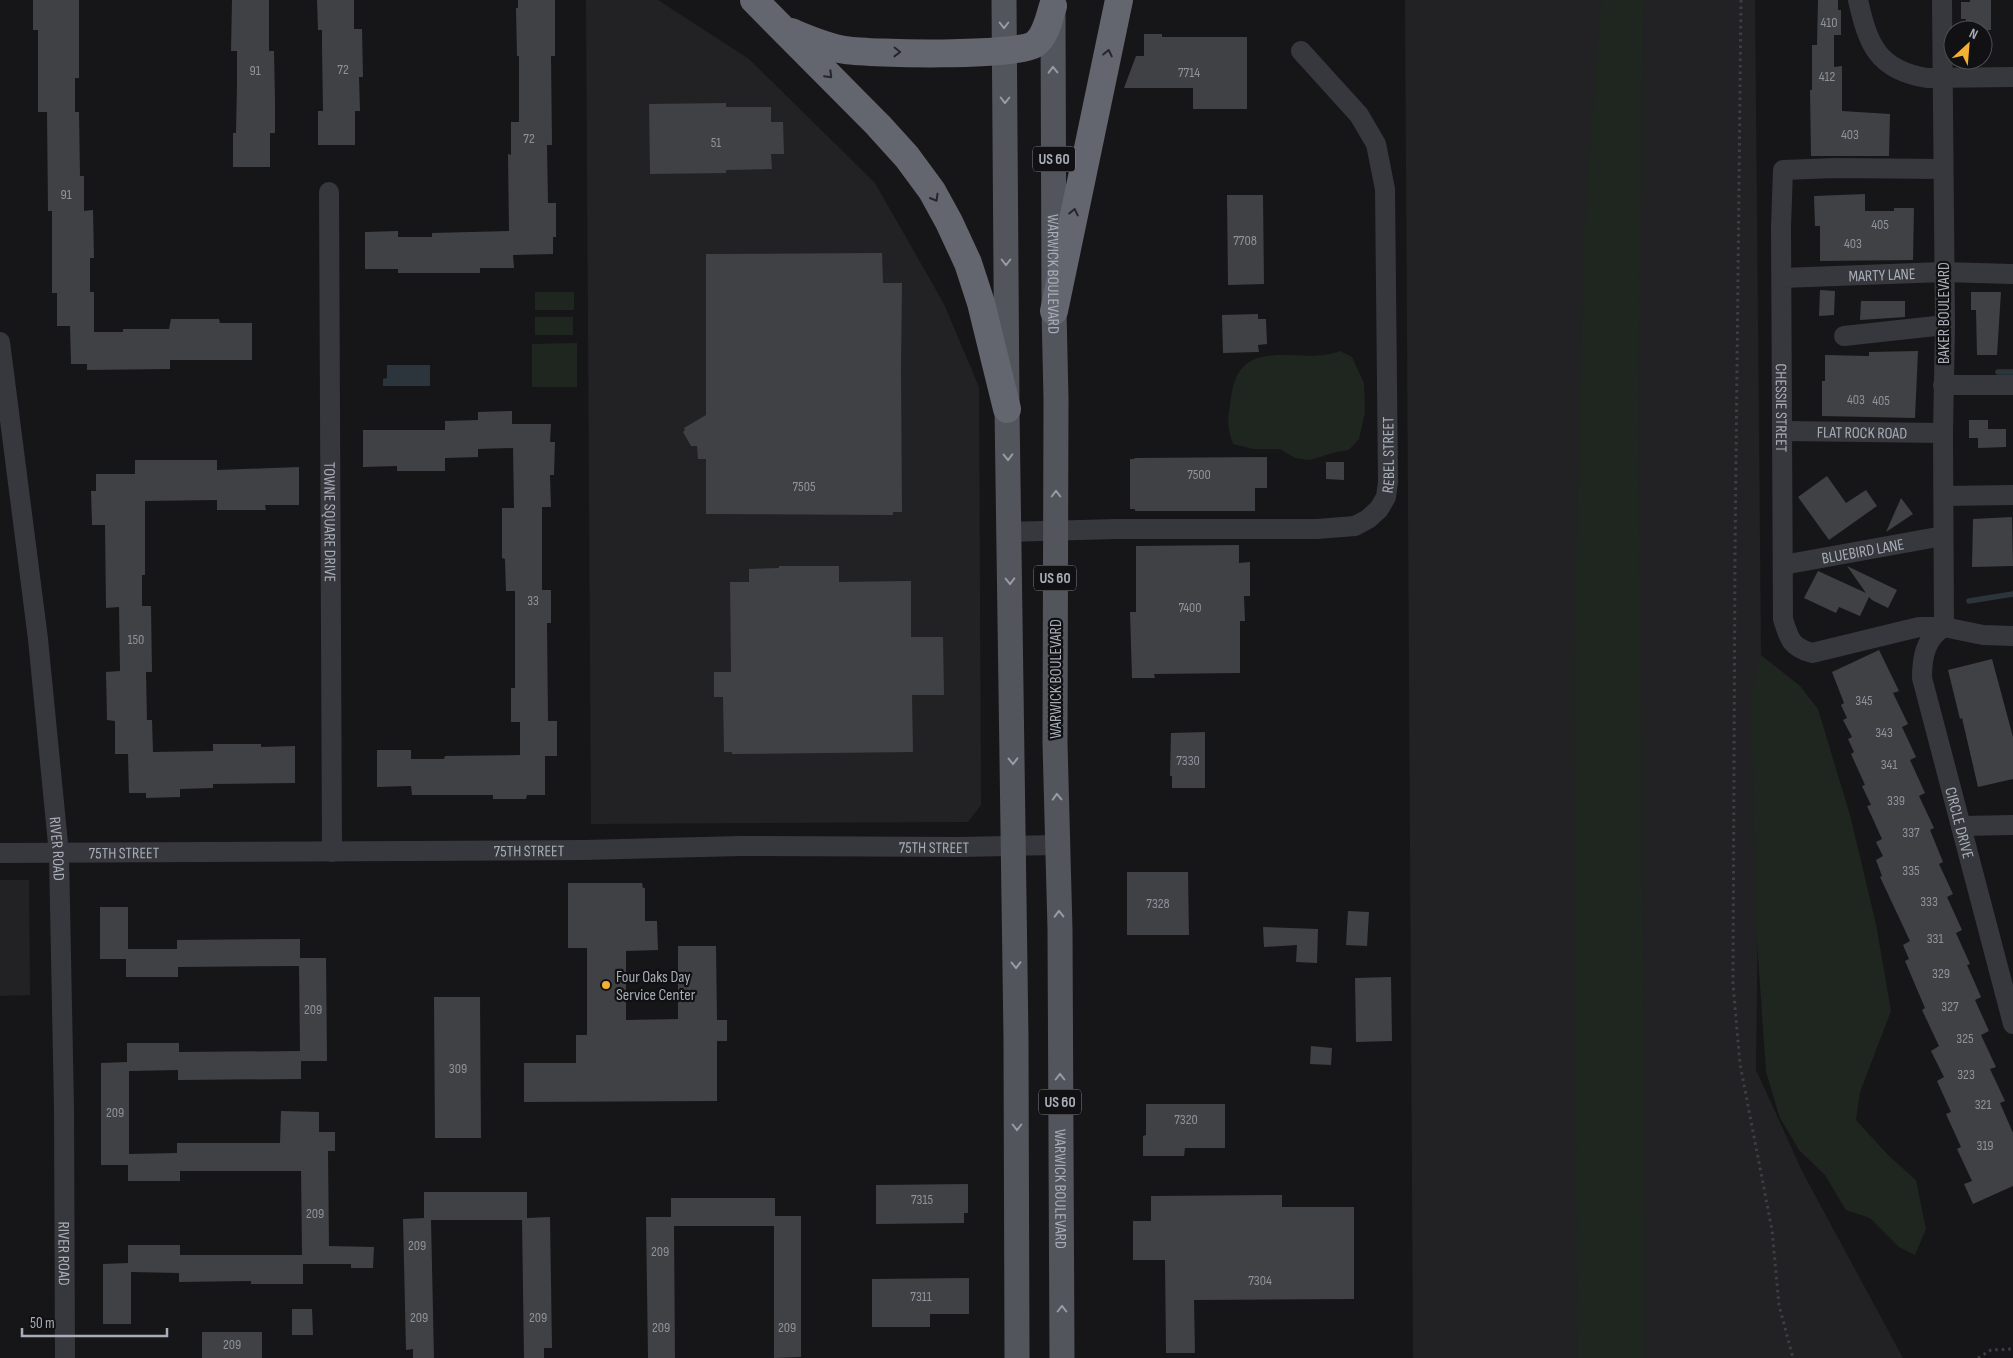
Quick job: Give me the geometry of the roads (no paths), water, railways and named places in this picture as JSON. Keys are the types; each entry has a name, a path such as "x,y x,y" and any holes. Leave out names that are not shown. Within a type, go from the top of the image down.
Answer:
{"highway":[{"path":"754,0 884,132 907,157 932,192 949,222 968,263 981,304 1007,409"},
{"path":"1054,311 1119,0"},
{"path":"782,28 817,43 844,50 902,52 1004,51 1028,47 1036,43 1042,36 1053,3"}],"main road":[{"name":"US 60","path":"1004,0 1007,409 1014,846 1017,1358"},
{"name":"WARWICK BOULEVARD","path":"1053,3 1056,399 1055,743 1058,845 1062,1358"}],"street":[{"path":"1858,0 1870,42 1883,59 1894,68 1913,76 1927,78 2013,77"},
{"name":"BAKER BOULEVARD","path":"1942,0 1943,272 1945,325 1943,385 1944,627"},
{"name":"REBEL STREET","path":"1009,532 1056,530 1317,529 1355,526 1379,510 1386,496 1388,482 1385,189 1376,144 1360,115 1301,51"},
{"name":"CHESSIE STREET","path":"1943,169 1835,168 1783,170 1781,227 1783,619 1793,645 1801,650 1812,653 1826,651 1904,629 1944,627 1983,635 2013,636"},
{"name":"TOWNE SQUARE DRIVE","path":"329,192 332,852"},
{"name":"MARTY LANE","path":"1782,278 1943,272 2013,274"},
{"path":"1844,336 1945,325"},
{"name":"RIVER ROAD","path":"0,342 38,639 59,854 64,1117 65,1358"},
{"path":"1943,385 2013,385"},
{"name":"FLAT ROCK ROAD","path":"1782,431 1943,433"},
{"path":"1944,496 2013,495"},
{"name":"BLUEBIRD LANE","path":"1783,565 1943,536"},
{"name":"CIRCLE DRIVE","path":"1944,627 1936,632 1927,646 1922,662 1922,678 2012,1016"},
{"path":"1961,826 2013,825"},
{"name":"75TH STREET","path":"0,853 332,852 584,850 741,846 1058,845"}],"waterway":[{"path":"1998,372 2013,372"},
{"path":"1969,601 2013,594"}],"place":[{"name":"Four Oaks Day Service Center","path":"606,985"}]}
